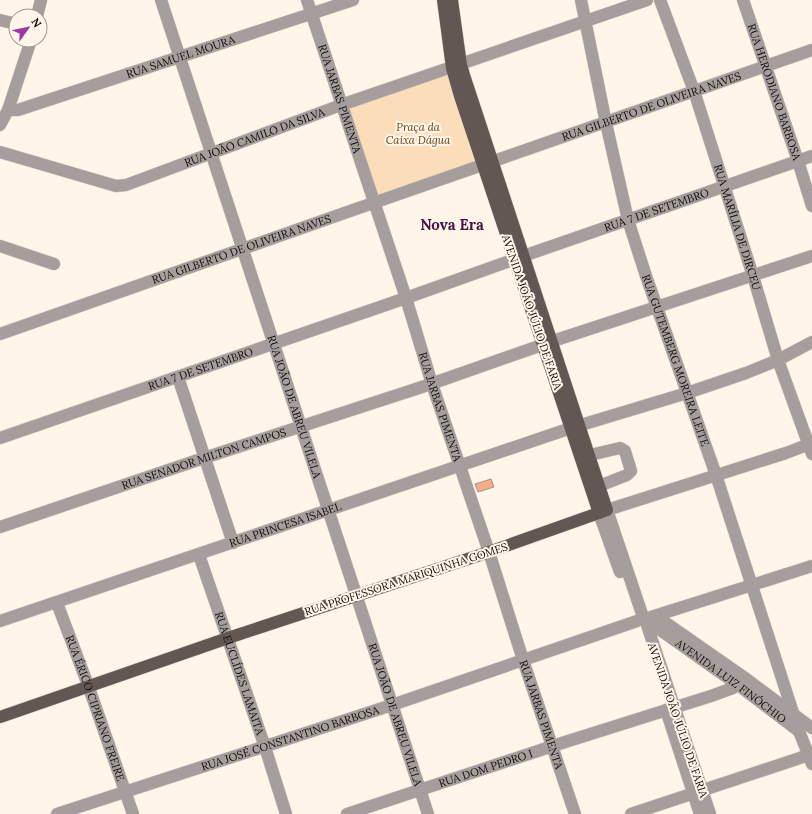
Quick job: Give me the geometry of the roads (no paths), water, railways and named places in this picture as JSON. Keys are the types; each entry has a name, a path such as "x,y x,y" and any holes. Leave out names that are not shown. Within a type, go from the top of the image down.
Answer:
{"main road":[{"name":"AVENIDA JOÃO JÚLIO DE FARIA","path":"443,0 451,31 456,66 603,512"},
{"name":"AVENIDA JOÃO JÚLIO DE FARIA","path":"451,31 452,0"},
{"name":"AVENIDA JOÃO JÚLIO DE FARIA","path":"575,427 590,455 600,486 603,512"},
{"name":"RUA PROFESSORA MARIQUINHA GOMES","path":"0,716 356,595 490,552 603,512"}],"street":[{"name":"RUA JOÃO DE ABREU VILELA","path":"161,0 428,814"},
{"name":"RUA JARBAS PIMENTA","path":"306,0 312,14 373,204 406,298 432,384 490,552 523,660 575,814"},
{"name":"RUA SAMUEL MOURA","path":"8,110 18,110 353,0"},
{"name":"RUA GUTEMBERG MOREIRA LEITE","path":"581,0 606,123 628,220 716,475 799,731"},
{"name":"RUA JOÃO CAMILO DA SILVA","path":"0,152 116,186 126,185 341,105 647,0"},
{"name":"RUA MARÍLIA DE DIRCEU","path":"660,0 694,91 725,186 778,360 811,447"},
{"name":"RUA HERODIANO BARBOSA","path":"743,0 812,206"},
{"path":"0,125 8,110 28,48"},
{"name":"RUA GILBERTO DE OLIVEIRA NAVES","path":"0,334 242,248 373,204 812,50"},
{"name":"RUA 7 DE SETEMBRO","path":"0,438 178,378 518,257 812,156"},
{"path":"0,246 54,264"},
{"name":"RUA SENADOR MILTON CAMPOS","path":"0,527 204,458 432,384 547,343 812,256"},
{"name":"RUA PRINCESA ISABEL","path":"0,621 575,427 687,393 746,373 778,360 812,342"},
{"path":"178,378 232,543"},
{"name":"RUA PROFESSORA MARIQUINHA GOMES","path":"603,512 716,475 811,447"},
{"path":"590,455 620,448 625,451 630,471 627,476 600,486"},
{"name":"AVENIDA JOÃO JÚLIO DE FARIA","path":"603,512 644,620 657,668 698,792 710,814"},
{"name":"RUA EUCLÍDES LAMAITA","path":"199,555 265,747 286,814"},
{"name":"RUA JOSÉ CONSTANTINO BARBOSA","path":"57,814 265,747 523,660 812,566"},
{"name":"RUA ÉRICO CIPRIANO FREIRE","path":"57,603 133,814"},
{"name":"AVENIDA LUIZ FINÓCHIO","path":"644,620 694,647 812,728"},
{"name":"AVENIDA LUIZ FINÓCHIO","path":"742,681 799,731 812,740"},
{"name":"RUA DOM PEDRO I","path":"347,814 552,746 721,693 742,681"},
{"path":"631,814 811,758 799,731"},
{"name":"AVENIDA JOÃO JÚLIO DE FARIA","path":"698,792 700,814"}],"district":[{"name":"Nova Era","path":"452,224"}],"park label":[{"name":"Praça da Caixa Dágua","path":"418,133"}]}
